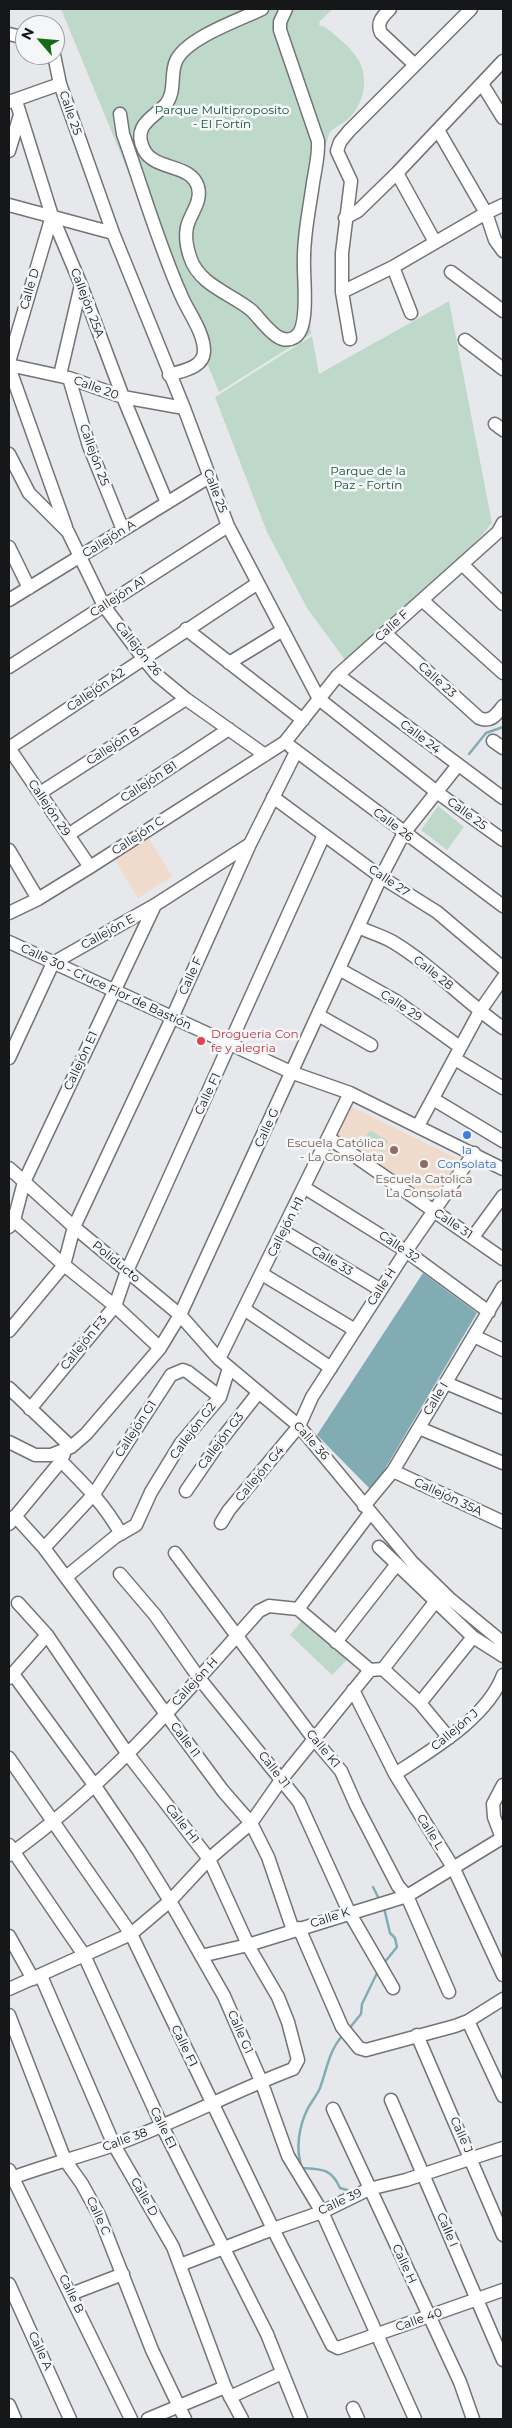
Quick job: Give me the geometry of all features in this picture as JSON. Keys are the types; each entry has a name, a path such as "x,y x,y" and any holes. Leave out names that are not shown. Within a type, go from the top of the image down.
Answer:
{"street":[{"path":"262,9 193,42 181,53 175,62 172,90 166,104 149,117 142,128 141,139 144,151 153,159 192,177 198,188 198,200 187,227 186,241 190,258 202,277 214,288 251,310 276,336 286,340 296,337 302,330 304,317 304,248 319,157 318,141 280,30 280,22 286,9"},
{"path":"390,9 380,19 379,28 381,33 415,65"},
{"path":"350,339 342,292 345,218 351,181 337,151 340,142 471,9"},
{"path":"345,218 358,211 397,173 503,61"},
{"name":"Calle 25","path":"56,65 60,84 113,233 184,408 228,526 319,699 438,793 503,840"},
{"path":"12,102 60,84"},
{"path":"482,84 503,118"},
{"name":"Callejón 25A","path":"12,102 20,115 52,216 81,285 123,397 167,502"},
{"path":"120,114 126,142 181,295 198,330 204,352 201,361 193,368 169,375"},
{"path":"9,151 20,115"},
{"path":"438,130 486,213 502,250"},
{"path":"397,173 435,242"},
{"path":"342,292 393,267 503,204"},
{"path":"9,205 113,233"},
{"name":"Calle D","path":"9,365 52,216"},
{"path":"393,267 410,313"},
{"path":"451,272 503,311"},
{"name":"Callejón 25","path":"81,285 64,377 89,446 123,530"},
{"path":"465,340 503,369"},
{"name":"Calle 20","path":"9,365 64,377 123,397 184,408"},
{"name":"Callejón 26","path":"9,365 68,532 104,606 157,674 186,699 265,754"},
{"name":"Callejón 26","path":"9,454 29,493 68,532"},
{"name":"Callejón A","path":"9,600 209,477"},
{"name":"Callejón A1","path":"9,667 228,526"},
{"name":"Calle F","path":"265,754 286,742 338,675 502,530"},
{"path":"9,547 29,588"},
{"path":"462,564 503,604"},
{"name":"Callejón A2","path":"9,748 258,583"},
{"path":"422,600 503,673"},
{"path":"186,629 303,720"},
{"path":"229,663 283,630"},
{"name":"Calle 23","path":"385,633 479,718 486,720 492,718 503,706"},
{"name":"Calle 24","path":"338,675 503,798"},
{"name":"Callejón B","path":"40,793 186,699"},
{"name":"Callejón B1","path":"68,835 229,729"},
{"name":"Calle 26","path":"286,742 296,752 503,906"},
{"name":"Callejón 29","path":"9,748 90,867"},
{"name":"Calle F","path":"64,1265 74,1227 172,1018 250,844 296,752"},
{"name":"Callejón C","path":"9,913 38,899 90,867 265,754"},
{"name":"Calle G","path":"12,1520 65,1453 86,1434 160,1348 180,1315 293,1073 381,878 404,833 438,793 458,765"},
{"name":"Calle 27","path":"273,797 381,878 437,912 503,968"},
{"name":"Calle F1","path":"127,1271 231,1045 324,835"},
{"name":"Callejón E","path":"53,963 155,905 250,844"},
{"path":"9,850 38,899"},
{"name":"Callejón E1","path":"11,1221 24,1182 155,905"},
{"name":"Calle 28","path":"358,927 393,942 437,974 503,1028"},
{"name":"Calle 30 - Cruce Flor de Bastión","path":"9,942 113,992 293,1073 350,1093 503,1169"},
{"path":"9,1058 13,1038 53,963"},
{"name":"Calle 29","path":"339,969 396,1001 503,1088"},
{"path":"418,1126 480,1011 503,978"},
{"path":"318,1016 371,1045"},
{"name":"Callejón H1","path":"219,1359 305,1188 350,1093"},
{"path":"433,1099 503,1141"},
{"name":"Calle 31","path":"329,1138 503,1259"},
{"name":"Calle H","path":"299,1426 312,1397 406,1251 474,1153"},
{"name":"Poliducto","path":"9,1168 74,1227 180,1315 219,1359"},
{"name":"Calle 32","path":"305,1188 406,1251 489,1312"},
{"path":"473,1237 503,1196"},
{"path":"11,1221 115,1306 160,1348"},
{"name":"Calle 33","path":"283,1231 381,1290"},
{"path":"9,1331 64,1265"},
{"name":"Callejón F3","path":"30,1409 115,1306 127,1271"},
{"path":"262,1274 355,1330"},
{"name":"Calle I","path":"367,1510 419,1428 503,1288"},
{"path":"244,1310 331,1368"},
{"path":"474,1336 503,1350"},
{"name":"Calle 36","path":"219,1359 299,1426 412,1562 449,1598 501,1641 503,1645"},
{"path":"220,1396 229,1368"},
{"name":"Callejón G1","path":"44,1548 94,1494 171,1375 183,1370 220,1396"},
{"path":"446,1383 503,1407"},
{"path":"9,1388 30,1409 65,1453 109,1513 121,1534"},
{"name":"Callejón G3","path":"186,1491 206,1460 258,1393"},
{"name":"Callejón G2","path":"66,1577 121,1534 132,1529 138,1521 151,1492 181,1443 220,1396"},
{"name":"Callejón G4","path":"222,1523 229,1510 299,1426"},
{"path":"419,1428 503,1464"},
{"path":"9,1442 35,1455 65,1453"},
{"name":"Callejón 35A","path":"392,1471 503,1522"},
{"path":"367,1510 298,1609 336,1642 377,1669 420,1703 449,1738"},
{"name":"Calle I1","path":"12,1520 44,1548 223,1791 251,1823 268,1857 296,1929 342,2027 359,2048 366,2050 417,2035"},
{"path":"379,1547 473,1637 503,1656"},
{"name":"Calle K1","path":"175,1553 313,1738 341,1771 356,1805 398,1886 407,1896 449,1992"},
{"path":"336,1642 396,1564"},
{"name":"Calle J1","path":"120,1574 154,1615 199,1678 299,1802 349,1912 393,1988"},
{"path":"9,1989 131,1934 170,1901 209,1859 251,1823 313,1738 353,1690 377,1669 435,1602"},
{"name":"Calle H1","path":"18,1603 47,1635 127,1753 209,1859 248,1945 278,1997 288,2022 297,2056 293,2069"},
{"name":"Callejón H","path":"10,1851 54,1821 95,1786 166,1714 260,1611 269,1606 298,1609"},
{"path":"11,1676 47,1635"},
{"path":"420,1703 473,1637"},
{"name":"Callejón J","path":"396,1774 449,1738 487,1702 503,1675"},
{"name":"Calle G1","path":"11,1676 95,1786 170,1901 224,1996 261,2081 288,2156 322,2212 415,2419"},
{"name":"Calle L","path":"353,1690 396,1774 454,1869 503,1975"},
{"name":"Calle F1","path":"9,1758 131,1934 272,2228 334,2347"},
{"path":"502,1790 493,1804 494,1817 502,1840"},
{"name":"Calle K","path":"201,1956 248,1945 349,1912 407,1896 502,1840"},
{"name":"Calle E1","path":"10,1851 84,1955 162,2126 267,2334 301,2419"},
{"name":"Calle D","path":"9,1936 37,1978 114,2145 174,2248 228,2392 242,2419"},
{"path":"417,2035 468,2021 503,1999"},
{"name":"Calle C","path":"9,2014 64,2160 82,2184 99,2215 152,2350 185,2419"},
{"path":"468,2021 503,2096"},
{"name":"Calle J","path":"417,2035 503,2235"},
{"name":"Calle 38","path":"10,2176 114,2145 293,2069"},
{"name":"Calle I","path":"391,2100 503,2360"},
{"name":"Calle H","path":"333,2109 428,2317 460,2382 473,2419"},
{"name":"Calle 39","path":"180,2265 272,2228 322,2212 369,2188 423,2174 503,2148"},
{"name":"Calle B","path":"10,2176 71,2294 131,2419"},
{"path":"71,2294 123,2274"},
{"name":"Calle A","path":"9,2284 70,2419"},
{"name":"Calle 40","path":"334,2347 378,2334 503,2290"},
{"path":"148,2419 179,2406 228,2392 282,2373"},
{"path":"9,2405 15,2419"}],"shaded area":[{"path":"146,834 172,876 138,898 112,856"},
{"name":"Escuela Católica - La Consolata","path":"348,1105 464,1162 433,1208 331,1138"}],"green space":[{"name":"Parque Multiproposito - El Fortín","path":"61,9 333,9 320,21 319,25 325,27 351,50 363,71 364,85 360,102 351,116 329,134 317,184 310,233 309,258 311,334 219,392 65,15"},
{"name":"Parque de la Paz - Fortín","path":"449,301 492,523 441,578 345,660 307,608 267,532 215,397 312,336 319,374"},
{"path":"438,806 464,827 447,850 421,830"},
{"path":"370,1130 388,1141 382,1152 364,1140"},
{"path":"304,1618 348,1659 332,1675 290,1635"}],"water":[{"path":"423,1273 477,1313 372,1491 317,1435"}],"waterway":[{"path":"469,754 486,733 503,727"},
{"path":"373,1887 380,1901"},
{"path":"384,1908 390,1933 395,1938 397,1947 384,1963"},
{"path":"348,2030 361,2014 362,2004 378,1971"},
{"path":"343,2035 331,2053 320,2088 305,2115 298,2145 302,2168 325,2171 337,2181 340,2188 350,2191"}],"place":[{"name":"Drogueria Con fe y alegria","path":"201,1041"},
{"name":"la Consolata","path":"467,1135"},
{"name":"Escuela Católica - La Consolata","path":"394,1150"},
{"name":"Escuela Catolica La Consolata","path":"424,1164"}]}
